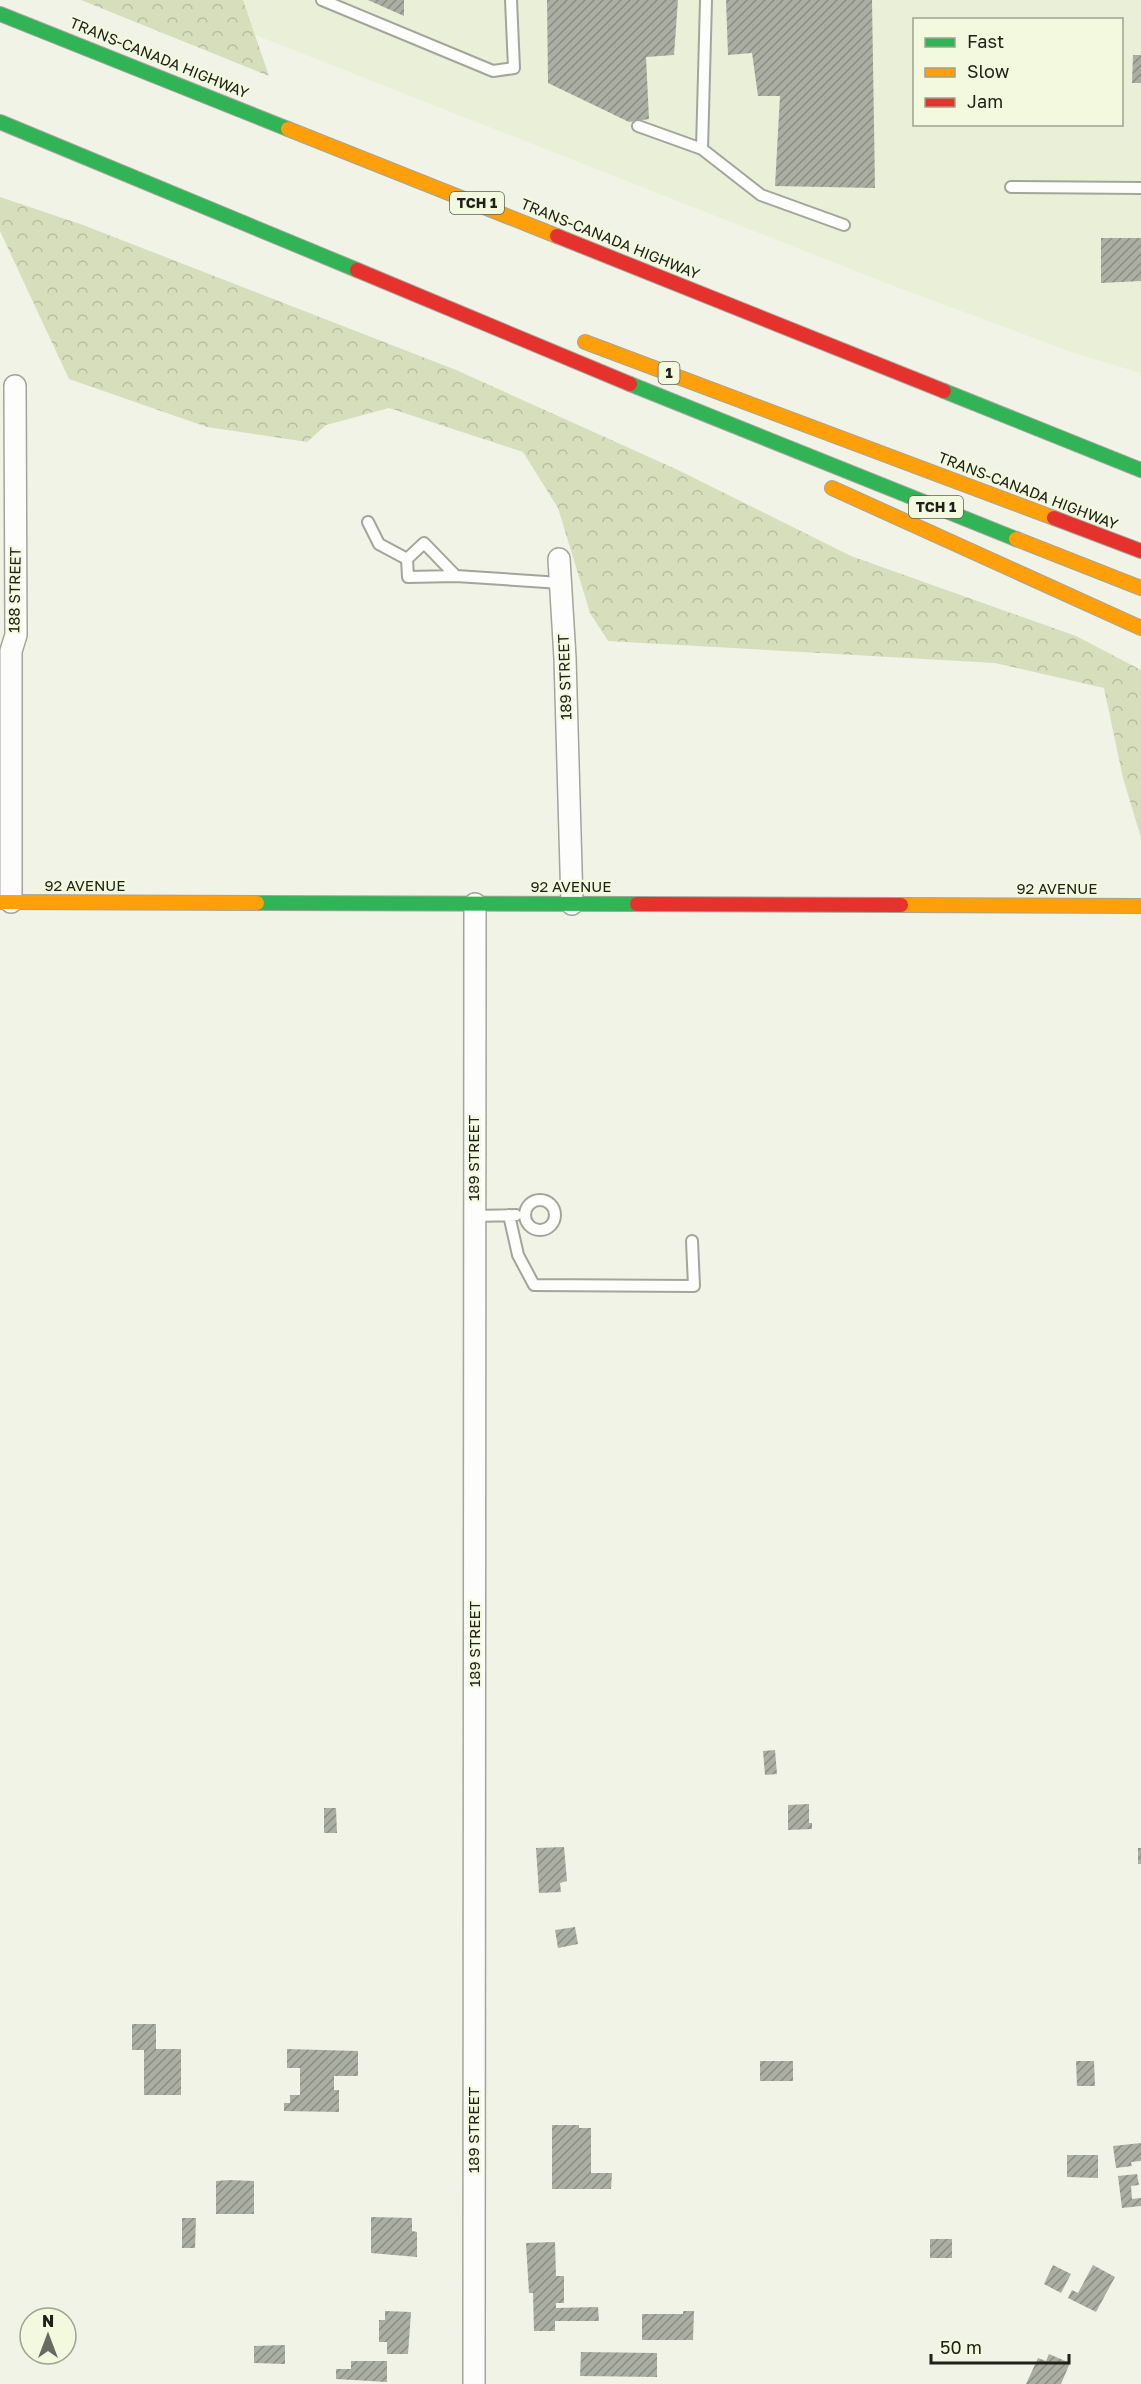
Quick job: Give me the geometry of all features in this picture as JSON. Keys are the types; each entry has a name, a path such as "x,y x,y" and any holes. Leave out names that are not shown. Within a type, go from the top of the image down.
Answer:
{"main road":[{"name":"TRANS-CANADA HIGHWAY","path":"0,14 1141,468"},
{"name":"TCH 1","path":"0,122 731,426 1141,588"},
{"path":"194,201 454,295"},
{"name":"TRANS-CANADA HIGHWAY","path":"566,335 1141,551"},
{"path":"731,426 796,466"},
{"path":"824,483 1141,628"},
{"name":"92 AVENUE","path":"5,902 1141,906"}],"street":[{"name":"188 STREET","path":"5,902 11,651 16,635 15,386"},
{"name":"189 STREET","path":"559,559 572,904"},
{"name":"189 STREET","path":"474,2384 475,904"}],"lane":[{"path":"322,0 493,71 513,68 511,0"},
{"path":"702,149 706,0"},
{"path":"639,126 702,149 761,195 844,225"},
{"path":"1011,187 1141,188"},
{"path":"368,522 379,544 407,559"},
{"path":"456,576 424,543 407,559 408,577 456,576 561,583"},
{"path":"509,1215 518,1255 534,1285 694,1286 692,1241"},
{"path":"474,1216 525,1215"}],"shaded area":[{"path":"166,0 1141,0 1141,373 1077,354 899,288"}],"green space":[{"path":"81,0 243,0 269,76"},
{"path":"0,197 83,225 456,370 678,470 851,556 1076,636 1141,670 1141,838 1123,778 1104,688 995,663 608,641 590,613 558,508 523,452 389,408 326,425 307,442 207,427 69,379 0,231"}],"building":[{"path":"368,0 404,0 404,16"},
{"path":"547,0 678,0 674,55 646,57 649,119 629,122 548,83"},
{"path":"726,0 872,0 875,188 775,186 780,96 758,96 752,53 728,55"},
{"path":"1133,55 1141,55 1141,83 1132,83"},
{"path":"1101,238 1141,238 1141,281 1101,283"},
{"path":"775,1750 777,1774 765,1775 763,1751"},
{"path":"809,1804 809,1823 812,1823 812,1829 788,1830 788,1805"},
{"path":"324,1808 336,1808 337,1833 324,1833"},
{"path":"564,1847 567,1881 560,1883 561,1892 539,1893 536,1848"},
{"path":"1138,1848 1141,1848 1141,1864 1138,1864"},
{"path":"575,1927 578,1944 558,1948 555,1930"},
{"path":"132,2024 156,2024 156,2049 181,2049 181,2095 144,2095 144,2050 132,2050"},
{"path":"287,2049 358,2051 358,2076 334,2076 334,2090 339,2090 339,2112 284,2111 284,2103 290,2103 290,2095 300,2095 300,2068 287,2068"},
{"path":"760,2061 793,2061 793,2081 760,2081"},
{"path":"1076,2061 1094,2061 1095,2086 1077,2086"},
{"path":"552,2125 579,2125 579,2128 591,2128 591,2173 612,2173 611,2189 552,2189"},
{"path":"1141,2143 1141,2161 1131,2162 1132,2166 1116,2168 1113,2146"},
{"path":"1067,2155 1098,2155 1098,2178 1067,2177"},
{"path":"1137,2174 1139,2185 1131,2186 1132,2199 1141,2198 1141,2206 1122,2208 1118,2176"},
{"path":"216,2181 254,2181 254,2214 216,2214"},
{"path":"371,2217 412,2218 412,2231 417,2232 417,2257 371,2253"},
{"path":"182,2218 196,2218 195,2248 182,2248"},
{"path":"930,2239 952,2239 952,2258 930,2258"},
{"path":"555,2242 556,2276 564,2276 564,2303 556,2303 556,2308 598,2307 599,2321 555,2321 555,2331 534,2331 533,2293 529,2293 526,2243"},
{"path":"1053,2265 1071,2274 1061,2293 1044,2284"},
{"path":"1093,2265 1115,2277 1096,2312 1068,2298 1072,2290 1078,2293"},
{"path":"385,2311 411,2312 408,2354 387,2354 387,2342 379,2342 379,2320 385,2320"},
{"path":"683,2311 694,2311 693,2340 642,2340 642,2314 683,2314"},
{"path":"285,2345 285,2364 254,2363 254,2346"},
{"path":"581,2352 657,2353 657,2377 580,2376"},
{"path":"1049,2354 1070,2363 1061,2384 1026,2384 1038,2358 1046,2361"},
{"path":"351,2361 387,2361 387,2382 336,2379 336,2369 351,2369"}],"traffic: fast":[{"path":"0,14 288,129"},
{"path":"0,122 357,270"},
{"path":"630,384 1016,539"},
{"path":"944,391 1141,470"},
{"path":"257,903 637,904"}],"traffic: slow":[{"path":"288,129 557,236"},
{"path":"585,342 1054,518"},
{"path":"832,488 1141,628"},
{"path":"1016,539 1141,588"},
{"path":"0,902 257,903"},
{"path":"901,905 1141,906"}],"traffic: jam":[{"path":"557,236 944,391"},
{"path":"357,270 630,384"},
{"path":"1054,518 1141,551"},
{"path":"637,904 901,905"}]}
